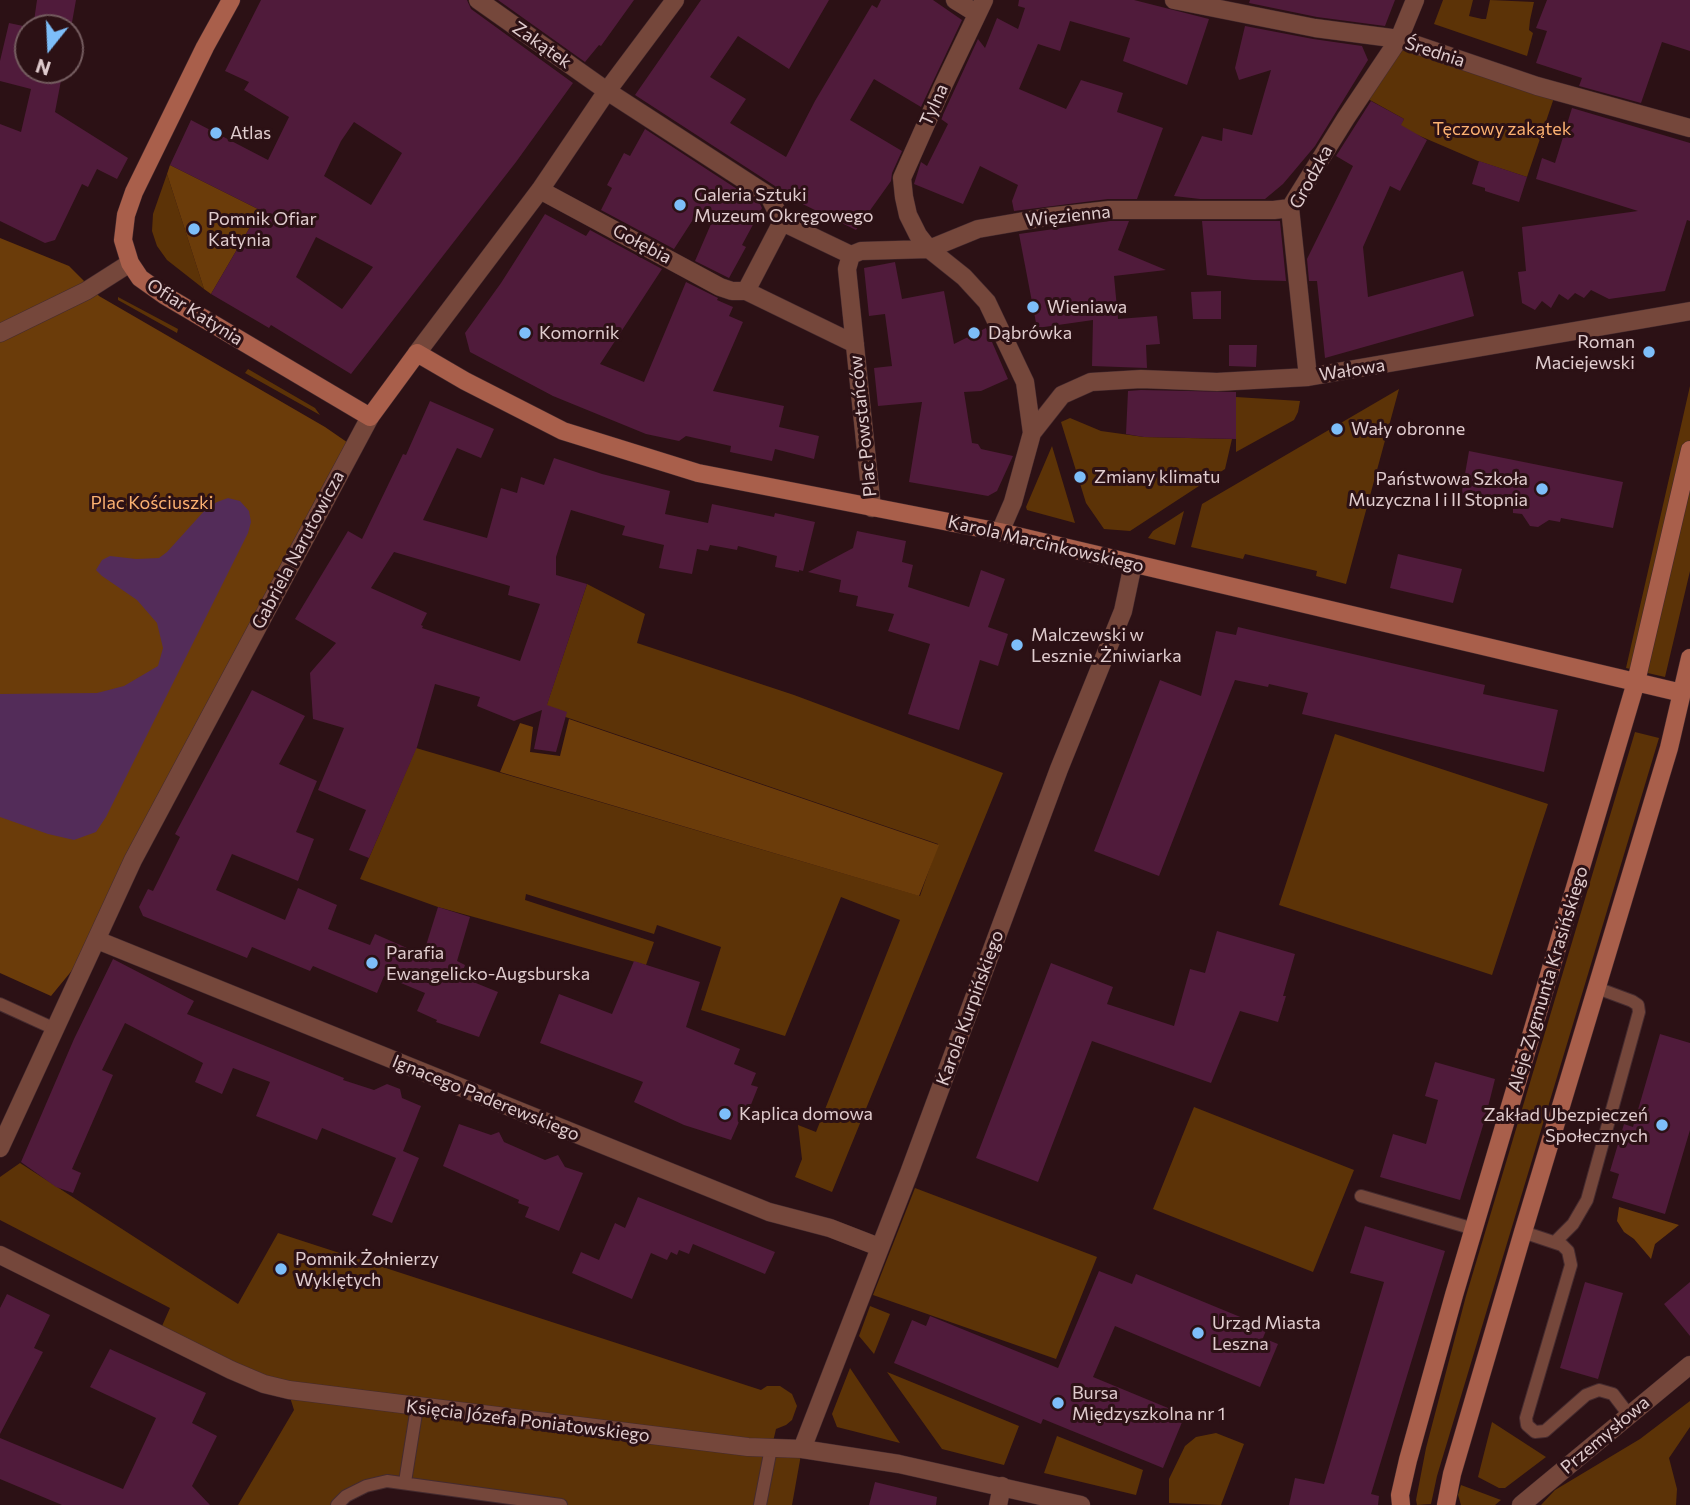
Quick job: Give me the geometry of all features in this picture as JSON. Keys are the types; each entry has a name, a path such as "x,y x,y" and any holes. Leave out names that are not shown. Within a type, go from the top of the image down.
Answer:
{"street":[{"path":"0,333 86,291 130,263 123,240 126,215 134,192 231,0"},
{"name":"Zakątek","path":"478,0 607,91 769,196 782,222"},
{"name":"Gabriela Narutowicza","path":"0,1148 133,860 370,417 540,190 607,91 675,0"},
{"path":"955,0 980,7"},
{"name":"Średnia","path":"1174,0 1315,27 1399,39 1546,89 1690,128"},
{"name":"Grodzka","path":"1307,377 1297,254 1290,208 1399,39 1415,0"},
{"name":"Tylna","path":"908,215 902,178 980,7"},
{"name":"Gołębia","path":"540,190 720,286 732,291 746,291"},
{"name":"Więzienna","path":"851,255 861,251 929,249 978,229 1047,216 1109,210 1290,208"},
{"name":"Wałowa","path":"908,215 929,249 964,277 987,302 1025,382 1032,433"},
{"path":"746,291 782,222 851,255"},
{"name":"Plac Powstańców","path":"851,255 847,269 872,508"},
{"name":"Ofiar Katynia","path":"130,263 141,278 164,295 370,417"},
{"name":"Plac Powstańców","path":"746,291 855,344"},
{"name":"Wałowa","path":"1000,532 1013,502 1032,433 1062,394 1091,382 1141,379 1217,382 1307,377 1690,311"},
{"name":"Karola Marcinkowskiego","path":"417,353 563,432 698,473 1000,532 1686,694"},
{"name":"Aleje Zygmunta Krasińskiego","path":"1401,1505 1400,1495 1408,1460 1636,682 1690,450"},
{"name":"Karola Kurpińskiego","path":"802,1449 1059,769 1123,611 1133,564"},
{"path":"1446,1505 1452,1474 1523,1232 1686,694 1690,658"},
{"name":"Ignacego Paderewskiego","path":"97,940 769,1212 830,1228 879,1247"},
{"name":"Księcia Józefa Poniatowskiego","path":"0,1255 186,1349 264,1384 296,1392 771,1448 802,1449 900,1464 1081,1505"},
{"name":"Przemysłowa","path":"1521,1505 1690,1365"},
{"path":"998,1505 1002,1486"}],"lane":[{"path":"1555,1242 1573,1224 1587,1200 1639,1009 1632,1001 1597,988"},
{"path":"0,1004 55,1029"},
{"path":"1361,1196 1474,1229"},
{"path":"1523,1232 1555,1242 1568,1251 1571,1265 1526,1418 1527,1424 1535,1432 1545,1431 1586,1395 1599,1390 1613,1394 1629,1415"},
{"path":"405,1482 417,1408"},
{"path":"761,1505 771,1448"},
{"path":"337,1505 346,1496 366,1486 387,1481 561,1505"}],"green space":[{"path":"1443,0 1473,0 1469,16 1482,19 1486,19 1490,0 1534,2 1529,30 1533,33 1527,56 1434,24"},
{"name":"Tęczowy zakątek","path":"1399,39 1556,92 1527,177 1478,161 1399,127 1404,119 1361,95"},
{"path":"170,165 260,210 211,294 204,289 167,174"},
{"path":"167,174 204,289 167,260 157,246 152,231 153,214"},
{"name":"Plac Kościuszki","path":"0,238 69,266 99,296 325,427 354,447 97,940 51,996 0,973"},
{"path":"118,297 178,329 177,333 118,300"},
{"path":"248,369 315,408 320,415 245,373"},
{"path":"1690,386 1690,571 1665,677 1626,668"},
{"path":"1399,389 1346,584 1316,576 1317,571 1245,554 1243,559 1191,547 1202,504"},
{"path":"1236,397 1300,401 1294,420 1236,452"},
{"path":"1070,418 1101,431 1144,437 1232,439 1225,469 1130,531 1104,529 1086,503 1061,422"},
{"path":"1052,446 1075,523 1027,510 1026,507"},
{"path":"1184,511 1175,545 1148,538 1153,531"},
{"path":"587,584 645,614 637,643 794,695 1003,773 832,1192 795,1177 802,1159 798,1125 816,1132 900,920 841,897 785,1036 701,1010 721,947 657,925 654,934 526,894 525,900 654,942 646,965 438,907 360,879 416,748 920,896 938,844 545,710"},
{"path":"569,719 939,845 919,896 500,772 520,723 533,727 530,752 560,756"},
{"path":"1635,732 1659,738 1437,1476 1431,1504 1417,1505 1426,1448 1466,1296"},
{"path":"1335,734 1548,804 1492,975 1279,905"},
{"path":"1194,1107 1354,1170 1313,1272 1153,1209"},
{"path":"20,1163 238,1304 278,1233 761,1390 767,1386 780,1386 792,1394 797,1406 792,1420 776,1429 772,1446 802,1449 792,1505 561,1505 405,1482 366,1486 337,1505 238,1505 294,1410 288,1391 158,1335 170,1308 0,1220 0,1177"},
{"path":"915,1188 1097,1257 1056,1359 873,1295"},
{"path":"1619,1207 1679,1225 1655,1244 1651,1259 1634,1239 1624,1232 1617,1221"},
{"path":"870,1306 890,1314 874,1354 859,1336"},
{"path":"850,1368 900,1443 837,1427 832,1414"},
{"path":"887,1372 1019,1426 1004,1465 942,1449"},
{"path":"1690,1401 1690,1427 1669,1458 1677,1489 1676,1505 1541,1505 1555,1490 1640,1439"},
{"path":"1492,1422 1546,1457 1505,1488 1499,1488 1478,1477"},
{"path":"1216,1433 1244,1444 1221,1505 1169,1503 1169,1479 1185,1446 1196,1437"},
{"path":"1057,1436 1143,1470 1136,1495 1044,1473"},
{"path":"1461,1485 1501,1500 1495,1505 1461,1505 1458,1495"}],"shaded area":[{"path":"228,498 240,501 249,511 251,522 248,533 106,817 96,832 74,840 0,817 0,694 97,693 124,686 158,666 163,648 157,623 137,600 96,570 102,560 110,556 159,558 206,509"}],"building":[{"path":"37,0 76,0 74,14 35,14"},
{"path":"261,0 467,0 471,9 573,83 516,162 351,374 271,325 269,328 211,294 260,210 170,165 191,120 268,160 289,117 244,90 249,82 225,71","holes":["354,122 402,153 371,205 324,176 341,141","316,237 373,267 342,309 296,277"]},
{"path":"498,0 634,0 601,46 599,45 585,62"},
{"path":"701,0 829,0 789,69 738,36 710,77 746,99 730,123 786,157 815,101 872,5 877,8 881,0 933,0 962,20 921,107 874,79 850,120 902,151 891,181 856,230 780,193 775,186 635,95"},
{"path":"1019,0 1134,0 1209,19 1187,85 1123,61 1130,38 1070,21 1060,51 1038,44 1019,89 1066,109 1081,80 1123,93 1117,112 1163,128 1137,199 1108,199 1014,211 1012,201 1018,185 980,166 963,204 914,184 921,162 927,166 948,124 941,119 978,39 985,48 997,18 1018,29 1025,8 1018,6"},
{"path":"1250,0 1395,0 1385,26 1317,17 1249,3"},
{"path":"1547,0 1690,0 1690,51 1662,42 1641,103 1579,86 1582,78 1536,63 1547,31 1536,28"},
{"path":"9,23 14,24 14,84 60,84 55,112 128,158 117,179 97,169 88,187 82,184 55,240 45,243 0,221 0,124 21,132 31,89 0,81 0,61"},
{"path":"1245,26 1362,46 1368,60 1315,146 1283,184 1265,199 1200,199 1174,196 1202,136 1222,141 1223,128 1252,135 1271,70 1239,80 1235,68"},
{"path":"1371,101 1404,119 1401,125 1427,140 1400,191 1390,186 1363,247 1368,297 1463,271 1474,316 1325,358 1317,281 1309,281 1307,259 1353,166 1336,156"},
{"path":"1572,108 1690,143 1690,221 1687,220 1665,291 1609,299 1591,290 1584,298 1575,293 1568,300 1559,294 1551,308 1542,301 1535,310 1522,303 1518,272 1526,271 1522,227 1638,211 1536,179 1542,158 1555,163"},
{"name":"Galeria Sztuki Muzeum Okręgowego","path":"645,129 760,204 762,208 742,245 746,247 729,278 695,261 711,224 696,215 674,249 601,210 612,188 607,185 624,153 630,156"},
{"path":"1479,161 1527,177 1519,202 1472,184"},
{"path":"545,214 586,236 590,230 662,269 600,364 644,382 686,282 733,307 729,316 743,322 713,391 784,406 779,427 819,436 814,459 775,449 772,461 730,452 731,446 686,436 679,441 646,434 553,396 470,352 465,333"},
{"path":"1110,221 1129,221 1118,250 1166,270 1114,276 1118,319 1157,316 1160,344 1146,345 1147,368 1092,366 1093,320 1037,328 1019,234"},
{"path":"1202,221 1280,221 1286,281 1207,275"},
{"path":"895,262 902,299 944,291 954,344 986,328 1008,379 981,391 964,392 972,443 978,444 981,449 1013,456 997,491 988,496 909,482 922,402 878,406 874,368 892,366 885,314 869,316 864,268"},
{"path":"1221,291 1221,319 1193,319 1191,292"},
{"path":"1229,345 1257,345 1256,367 1229,366"},
{"path":"1128,391 1236,392 1236,439 1144,437 1126,434"},
{"path":"430,401 494,429 481,458 457,448 423,520 487,538 501,488 517,493 521,477 544,485 554,458 602,474 670,491 665,514 708,523 712,504 774,517 775,513 815,522 803,571 775,567 777,556 738,546 737,550 710,545 708,551 697,549 692,574 659,568 664,545 622,535 625,526 571,510 556,557 556,575 587,584 547,705 567,712 556,752 534,749 542,710 514,721 477,706 480,697 435,684 417,747 369,858 349,850 366,810 318,790 344,728 313,719 310,673 336,643 295,619 348,531 362,539 403,454 406,455","holes":["394,552 510,586 508,595 540,604 520,661 422,628 427,613 371,588"]},
{"name":"Państwowa Szkoła Muzyczna I i II Stopnia","path":"1469,451 1623,482 1613,528 1561,518 1560,522 1549,520 1538,527 1530,526 1522,514 1513,513 1513,509 1461,497"},
{"path":"857,531 906,541 902,562 913,565 908,587 969,607 981,570 1005,579 988,627 1008,634 998,666 980,660 959,730 908,714 930,644 888,631 894,614 856,606 858,596 839,592 841,580 808,572 853,548"},
{"path":"1398,554 1462,569 1453,603 1390,588"},
{"path":"1238,627 1485,685 1483,694 1558,710 1544,772 1302,714 1308,693 1235,680 1159,876 1094,851 1160,680 1201,696 1216,631 1236,635"},
{"path":"252,690 305,716 279,764 317,781 296,832 314,839 298,881 232,854 216,890 285,920 298,888 337,905 328,929 370,945 375,934 423,955 438,907 470,917 457,961 465,965 461,977 498,992 479,1037 436,1022 437,1020 417,1011 425,993 384,976 377,993 313,966 310,971 252,947 247,958 143,916 139,907 148,889 153,891 180,837 175,834"},
{"path":"1217,931 1295,954 1278,1022 1240,1011 1211,1083 1092,1041 1038,1182 976,1158 1051,963 1113,987 1107,1004 1174,1026 1190,969 1205,973"},
{"path":"113,959 194,1001 187,1014 344,1078 343,1080 374,1090 387,1084 400,1089 402,1098 421,1106 403,1151 419,1158 392,1223 372,1215 396,1158 322,1128 317,1140 256,1116 270,1082 233,1068 222,1094 195,1082 203,1063 125,1023 102,1070 113,1075 72,1169 81,1173 73,1193 56,1187 21,1162 74,1039"},
{"path":"634,961 700,982 686,1027 740,1049 734,1064 756,1073 751,1085 758,1087 746,1117 742,1115 731,1140 684,1125 634,1102 643,1082 540,1043 559,994 612,1014"},
{"name":"Zakład Ubezpieczeń Społecznych","path":"1660,1034 1690,1043 1690,1130 1665,1214 1612,1198 1619,1174 1610,1171 1624,1124 1633,1127"},
{"path":"1435,1062 1495,1079 1460,1200 1380,1177 1393,1134 1426,1144 1438,1100 1425,1096"},
{"path":"459,1124 491,1135 499,1132 504,1142 545,1160 558,1155 565,1167 583,1173 559,1231 525,1217 529,1207 518,1203 519,1200 443,1166"},
{"path":"638,1197 775,1252 765,1274 693,1244 689,1254 679,1250 677,1255 671,1252 667,1260 651,1253 632,1299 572,1273 581,1252 599,1260 615,1223 625,1228"},
{"path":"1365,1226 1445,1251 1371,1494 1379,1496 1378,1505 1289,1505 1295,1478 1324,1484 1384,1282 1350,1273"},
{"path":"1099,1271 1132,1284 1136,1274 1267,1328 1263,1338 1278,1344 1260,1387 1115,1326 1093,1377 1185,1415 1163,1468 1043,1419 1041,1424 894,1363 912,1320 926,1326 930,1316 1058,1368"},
{"path":"1585,1282 1623,1293 1598,1379 1560,1368"},
{"path":"1690,1282 1690,1336 1664,1304"},
{"path":"7,1294 50,1315 34,1348 43,1352 0,1434 0,1308"},
{"path":"110,1349 206,1393 192,1423 217,1436 192,1486 210,1505 62,1505 0,1479 0,1438 123,1489 156,1418 90,1387"},
{"path":"875,1482 937,1497 936,1505 869,1505"}],"place":[{"name":"Atlas","path":"216,133"},
{"name":"Galeria Sztuki Muzeum Okręgowego","path":"680,205"},
{"name":"Pomnik Ofiar Katynia","path":"194,229"},
{"name":"Wieniawa","path":"1033,307"},
{"name":"Komornik","path":"525,333"},
{"name":"Dąbrówka","path":"974,333"},
{"name":"Roman Maciejewski","path":"1649,352"},
{"name":"Wały obronne","path":"1337,429"},
{"name":"Zmiany klimatu","path":"1080,477"},
{"name":"Państwowa Szkoła Muzyczna I i II Stopnia","path":"1542,489"},
{"name":"Malczewski w Lesznie. Żniwiarka","path":"1017,645"},
{"name":"Parafia Ewangelicko-Augsburska","path":"372,963"},
{"name":"Kaplica domowa","path":"725,1114"},
{"name":"Zakład Ubezpieczeń Społecznych","path":"1662,1125"},
{"name":"Pomnik Żołnierzy Wyklętych","path":"281,1269"},
{"name":"Urząd Miasta Leszna","path":"1198,1333"},
{"name":"Bursa Międzyszkolna nr 1","path":"1058,1403"}]}
